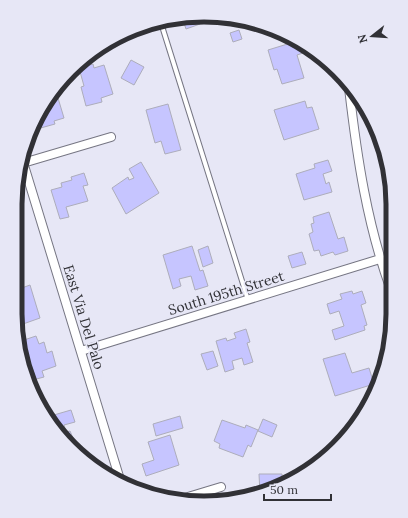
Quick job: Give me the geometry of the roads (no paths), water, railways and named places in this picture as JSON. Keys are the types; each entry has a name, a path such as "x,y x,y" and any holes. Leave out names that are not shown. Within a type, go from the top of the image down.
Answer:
{"street":[{"path":"350,96 358,159 366,205 386,276"},
{"path":"27,160 111,137"},
{"name":"East Via Del Palo","path":"25,170 118,474"},
{"name":"South 195th Street","path":"81,351 380,259"},
{"path":"192,496 221,487"}],"lane":[{"path":"162,27 248,300"}]}
